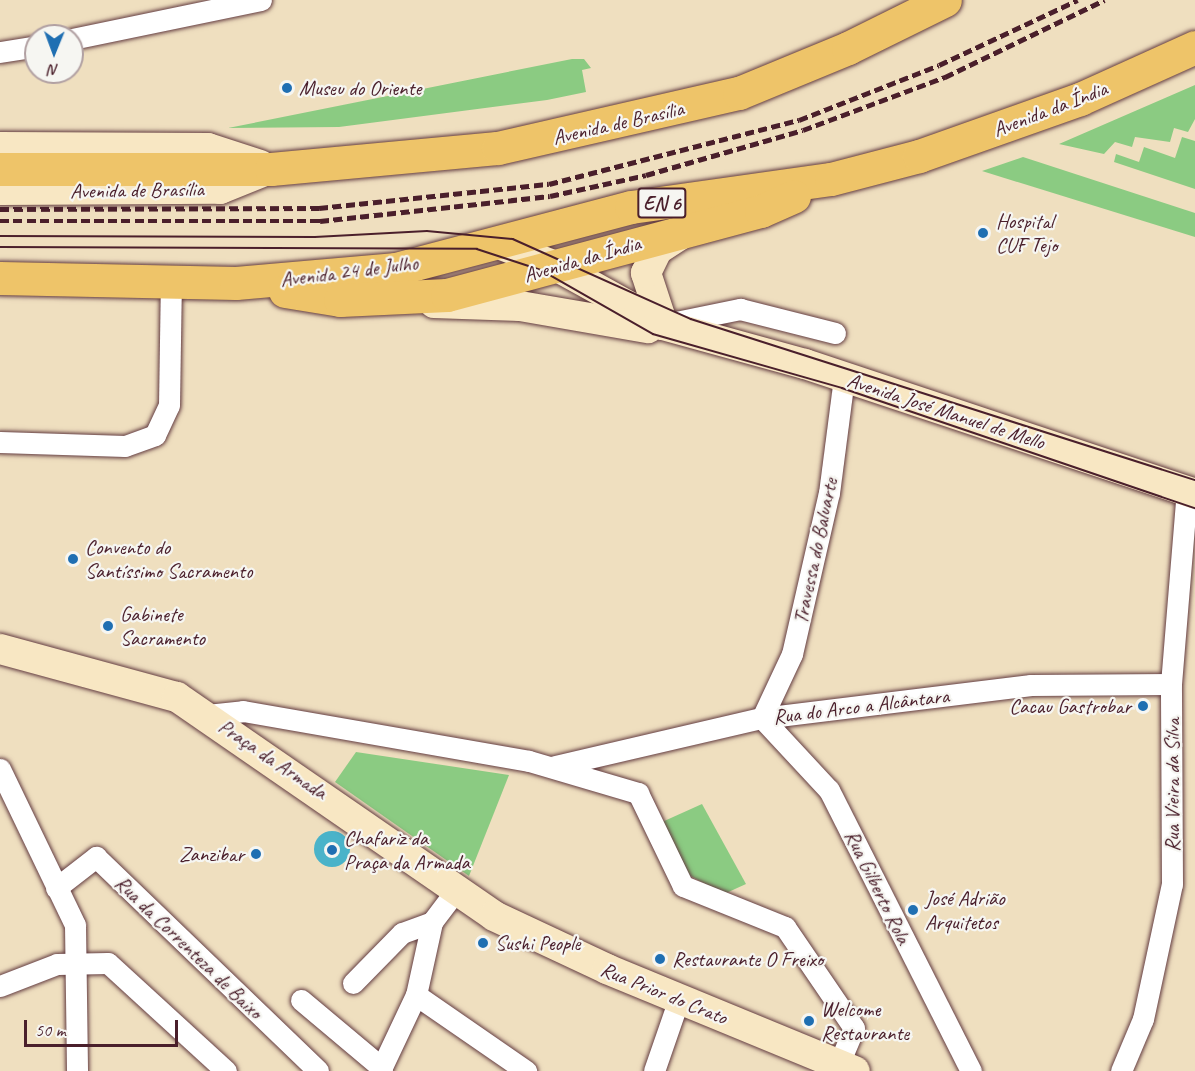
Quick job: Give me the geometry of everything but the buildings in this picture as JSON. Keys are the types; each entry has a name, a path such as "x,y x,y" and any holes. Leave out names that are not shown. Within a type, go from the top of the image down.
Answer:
{"main road":[{"name":"Avenida de Brasília","path":"271,169 498,148 701,104 775,80 945,0"},
{"name":"Avenida da Índia","path":"398,301 447,296 761,211 831,179 1026,119 1195,47"},
{"path":"0,169 271,169"},
{"name":"Avenida da Índia","path":"496,243 631,207 831,179"},
{"name":"Avenida 24 de Julho","path":"0,278 236,283 396,268 496,243"},
{"name":"Avenida 24 de Julho","path":"236,283 339,300 398,301"}],"street":[{"path":"84,37 261,0"},
{"path":"0,52 24,48"},
{"name":"Avenida de Brasília","path":"0,147 208,148 271,169"},
{"name":"Avenida de Brasília","path":"0,190 220,189 271,169"},
{"path":"693,229 657,249 646,273 663,324 740,309 835,333"},
{"name":"Avenida José Manuel de Mello","path":"496,243 556,266 663,324 844,377 1191,492"},
{"path":"0,442 125,446 155,435 169,405 171,282"},
{"name":"Avenida José Manuel de Mello","path":"398,301 520,306 695,334"},
{"name":"Travessa do Baluarte","path":"762,718 792,654 829,493 844,377"},
{"name":"Rua Vieira da Silva","path":"1121,1071 1143,1019 1172,884 1171,684 1191,492"},
{"path":"0,649 160,690 207,715"},
{"name":"Rua do Arco a Alcântara","path":"555,766 762,718 1031,685 1171,684"},
{"name":"Praça da Armada","path":"207,715 243,711 529,761 555,766 638,793 683,886 785,927 854,1028 847,1068"},
{"name":"Praça da Armada","path":"207,715 468,897"},
{"name":"Rua Gilberto Rola","path":"762,718 829,790 971,1071"},
{"path":"0,769 75,925 76,1071"},
{"name":"Rua da Correnteza de Baixo","path":"56,888 96,857 318,1071"},
{"path":"353,983 402,933 432,921 468,897"},
{"name":"Rua Prior do Crato","path":"468,897 538,939 847,1068"},
{"path":"301,1000 381,1070 416,995 432,921"},
{"path":"0,986 77,960 98,960 119,969 226,1071"},
{"path":"416,995 526,1071"},
{"path":"654,1071 679,999"}],"green space":[{"path":"572,59 584,59 591,68 582,70 586,92 547,100 339,127 228,128"},
{"path":"1195,85 1195,119 1188,132 1174,128 1170,142 1135,137 1132,147 1115,142 1104,154 1059,144"},
{"path":"1182,137 1195,141 1195,189 1114,162 1116,154 1139,162 1144,147 1175,158"},
{"path":"1023,157 1195,213 1195,237 982,171"},
{"path":"356,752 509,775 469,876 335,782"},
{"path":"702,804 746,884 724,894 685,873 662,822"}],"water":[{"name":"Chafariz da Praça da Armada","path":"332,831 345,836 350,849 345,862 332,867 319,862 314,849 319,836"}],"tram line":[{"path":"0,236 315,237 427,231 513,239 691,319 1195,480"},
{"path":"0,247 477,249 541,270 653,334 842,388 1195,508"}],"railway":[{"path":"0,209 319,208 549,184 799,120 939,65 1078,0"},
{"path":"0,221 320,221 550,196 646,175 803,130 945,77 1104,0"}],"place":[{"name":"Museu do Oriente","path":"287,88"},
{"name":"Hospital CUF Tejo","path":"983,233"},
{"name":"Convento do Santíssimo Sacramento","path":"73,559"},
{"name":"Gabinete Sacramento","path":"108,626"},
{"name":"Cacau Gastrobar","path":"1143,706"},
{"name":"Chafariz da Praça da Armada","path":"332,850"},
{"name":"Zanzibar","path":"256,854"},
{"name":"José Adrião Arquitetos","path":"913,910"},
{"name":"Sushi People","path":"483,943"},
{"name":"Restaurante O Freixo","path":"660,959"},
{"name":"Welcome Restaurante","path":"809,1021"}]}
